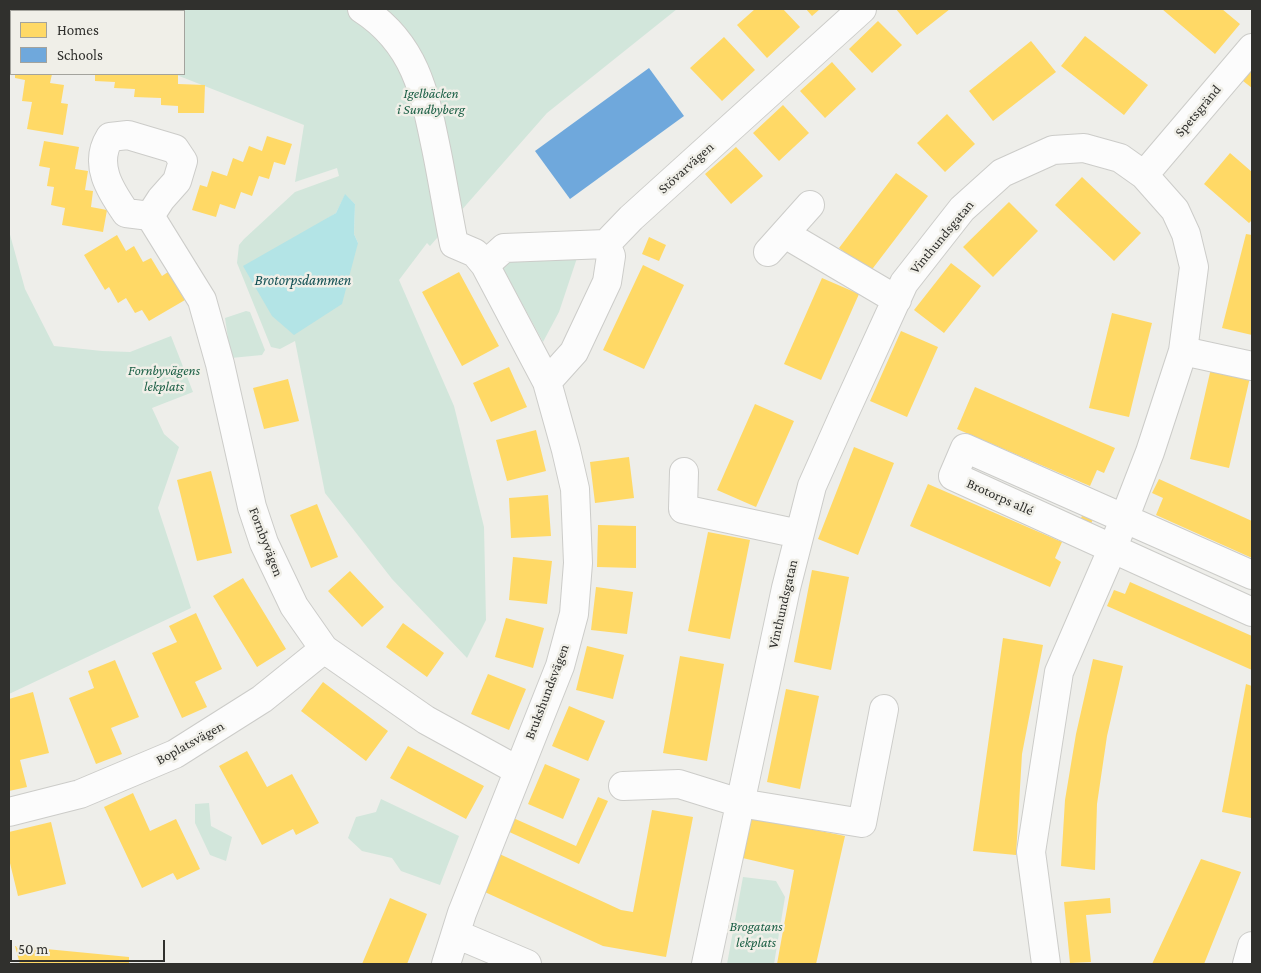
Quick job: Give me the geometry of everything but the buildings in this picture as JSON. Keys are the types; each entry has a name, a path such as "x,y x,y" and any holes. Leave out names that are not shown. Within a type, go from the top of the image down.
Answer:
{"street":[{"path":"362,9 392,33 419,76 427,104 454,244 475,253 485,265 504,248 606,244 611,256 607,282 574,352 546,382"},
{"name":"Stövarvägen","path":"606,244 631,218 862,9"},
{"name":"Spetsgränd","path":"1144,176 1252,48"},
{"name":"Vinthundsgatan","path":"706,964 786,588 812,486 904,283 962,209 1002,173 1053,150 1084,148 1120,158 1144,176 1175,210 1186,234 1194,267 1183,351 1150,452 1112,549 1058,672 1031,852 1046,964"},
{"path":"810,205 777,243 897,300"},
{"name":"Fornbyvägen","path":"150,216 202,300 220,364 252,507 264,543 294,606 324,649 426,720 517,770"},
{"name":"Brukshundsvägen","path":"456,934 517,770 560,666 574,614 577,580 578,521 575,489 566,450 546,382 485,265"},
{"path":"1183,351 1252,366"},
{"name":"Brotorps allé","path":"1252,575 965,448 953,476 1252,612"},
{"path":"684,472 683,509 799,534"},
{"name":"Boplatsvägen","path":"9,812 80,794 175,754 262,699 324,649"},
{"path":"623,786 679,784 740,803 862,823 884,709"},
{"path":"446,964 456,934 526,964"},
{"path":"1247,964 1252,946"}],"green space":[{"name":"Igelbäcken i Sundbyberg","path":"9,9 677,9 547,113 430,246 427,243 399,280 454,406 484,527 486,620 467,658 392,579 325,493 295,341 280,349 271,347 237,263 239,245 244,239 295,192 339,176 337,168 295,182 304,125 177,75 185,75 185,10 10,10 10,14","holes":["345,195 355,204 354,234 358,243 310,230 336,213"]},
{"name":"Fornbyvägens lekplats","path":"9,231 25,289 54,346 130,352 171,336 193,392 152,408 164,434 179,447 158,508 191,608 9,694"},
{"path":"579,252 559,312 543,342 501,265 506,260"},
{"path":"246,311 250,312 265,350 262,355 231,358 225,318"},
{"path":"381,799 459,836 440,885 401,871 392,858 362,851 348,838 356,817 376,812"},
{"path":"209,803 211,826 232,837 226,861 210,855 195,823 195,804"},
{"name":"Brogatans lekplats","path":"743,877 776,881 785,897 774,964 727,964"}],"water":[{"name":"Brotorpsdammen","path":"345,194 355,204 354,234 358,243 342,304 294,335 272,316 243,266 336,213"}]}
